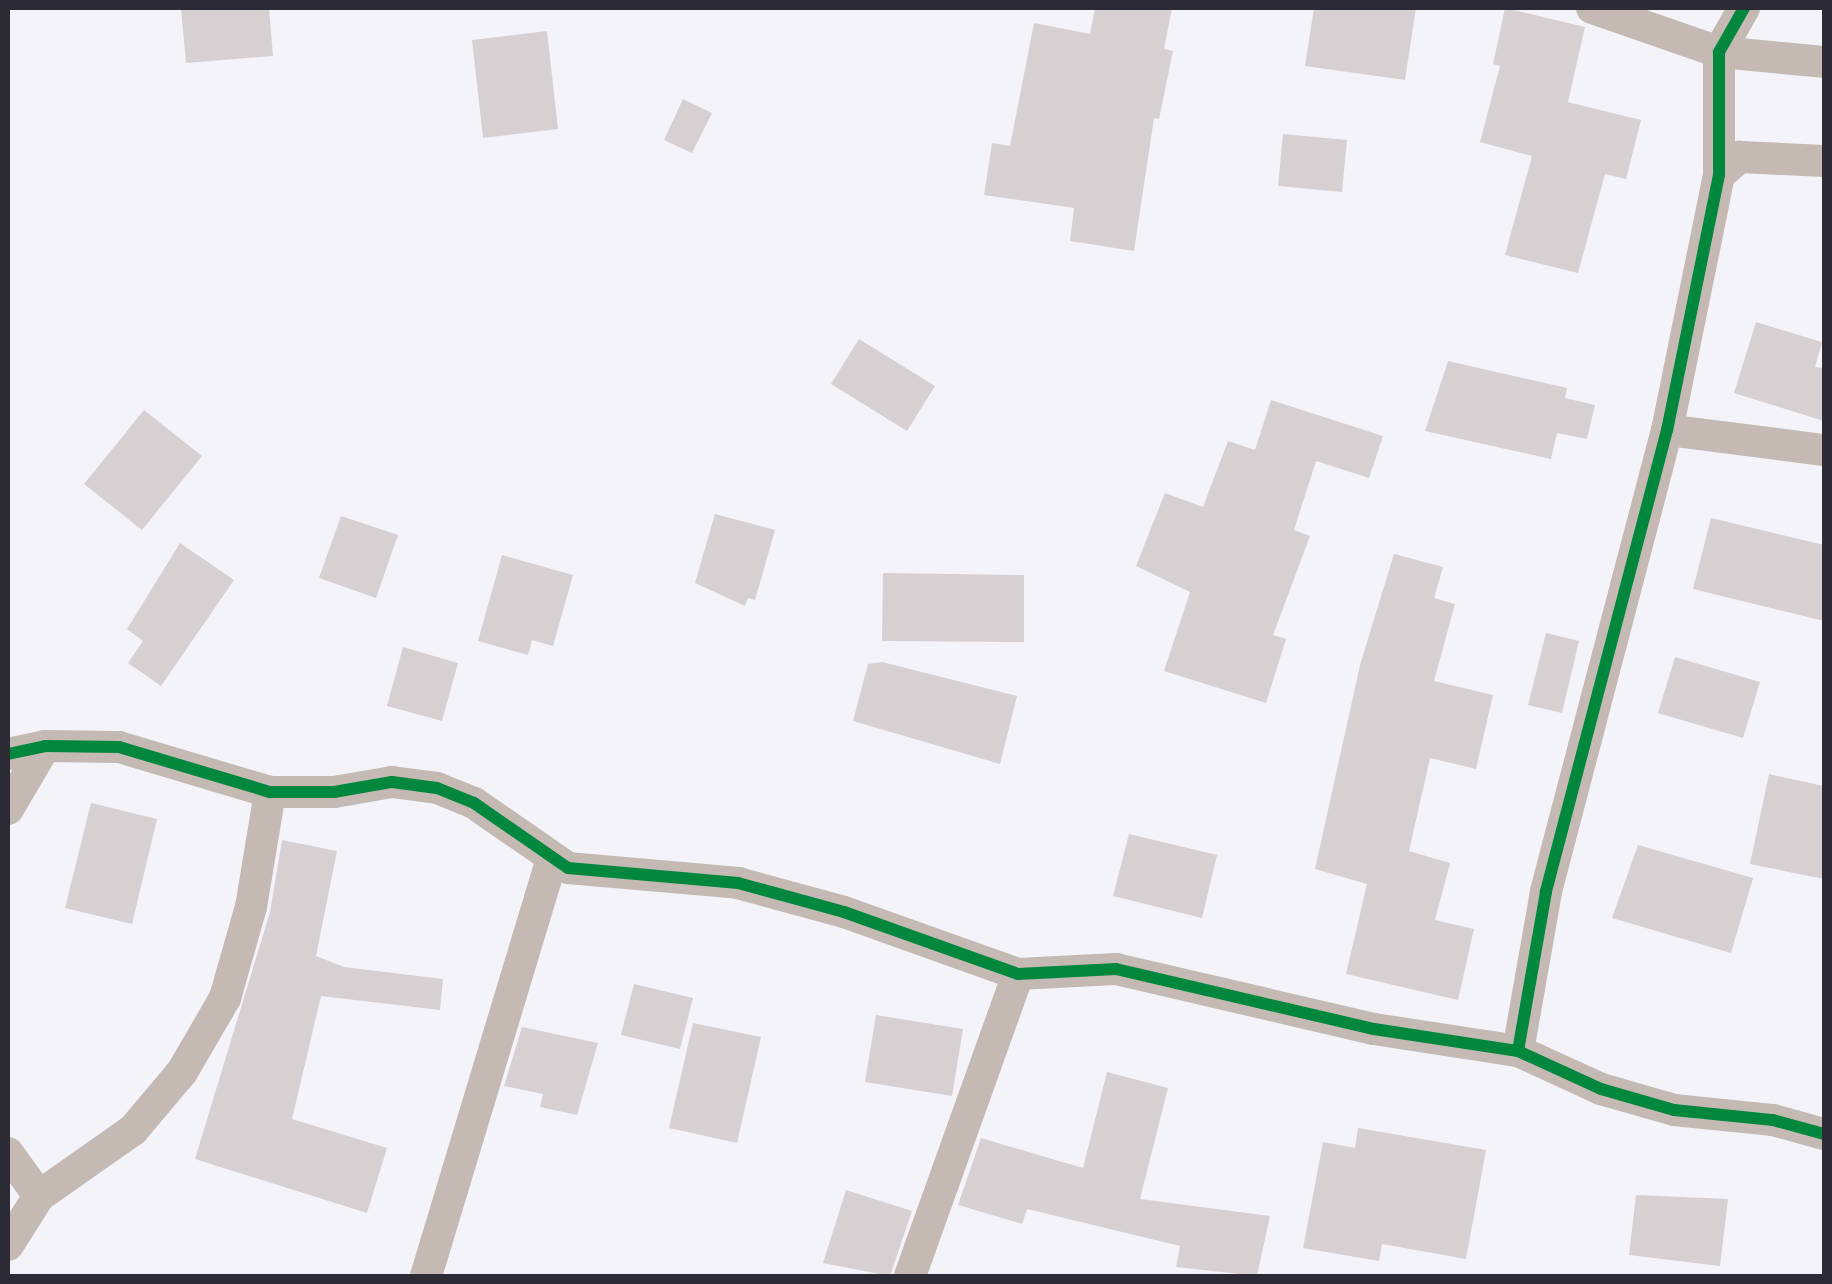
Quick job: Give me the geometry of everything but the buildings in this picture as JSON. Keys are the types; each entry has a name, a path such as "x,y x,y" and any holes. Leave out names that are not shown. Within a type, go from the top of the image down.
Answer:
{"street":[{"path":"1592,8 1719,52 1824,62"},
{"path":"1518,1051 1546,892 1667,430 1719,174 1719,52 1744,8"},
{"path":"1719,174 1752,156 1824,162"},
{"path":"1667,430 1824,450"},
{"path":"8,754 45,746 119,747 270,792 334,792 392,782 437,788 474,804 568,868 738,883 844,912 1018,974 1116,970 1374,1029 1518,1051 1602,1088 1674,1110 1773,1120 1824,1134"},
{"path":"8,810 45,746"},
{"path":"8,1245 38,1196 132,1130 182,1072 225,998 252,907 270,792"},
{"path":"426,1276 552,859"},
{"path":"910,1276 1018,974"},
{"path":"8,1153 38,1196"}],"cycle path":[{"path":"1744,8 1719,52 1719,175 1667,430 1546,892 1518,1051 1601,1089 1674,1110 1773,1120 1824,1134"},
{"path":"8,754 45,746 119,747 270,792 334,792 392,782 437,788 474,803 568,868 738,883 844,912 1018,974 1116,969 1374,1029 1518,1051"}]}
